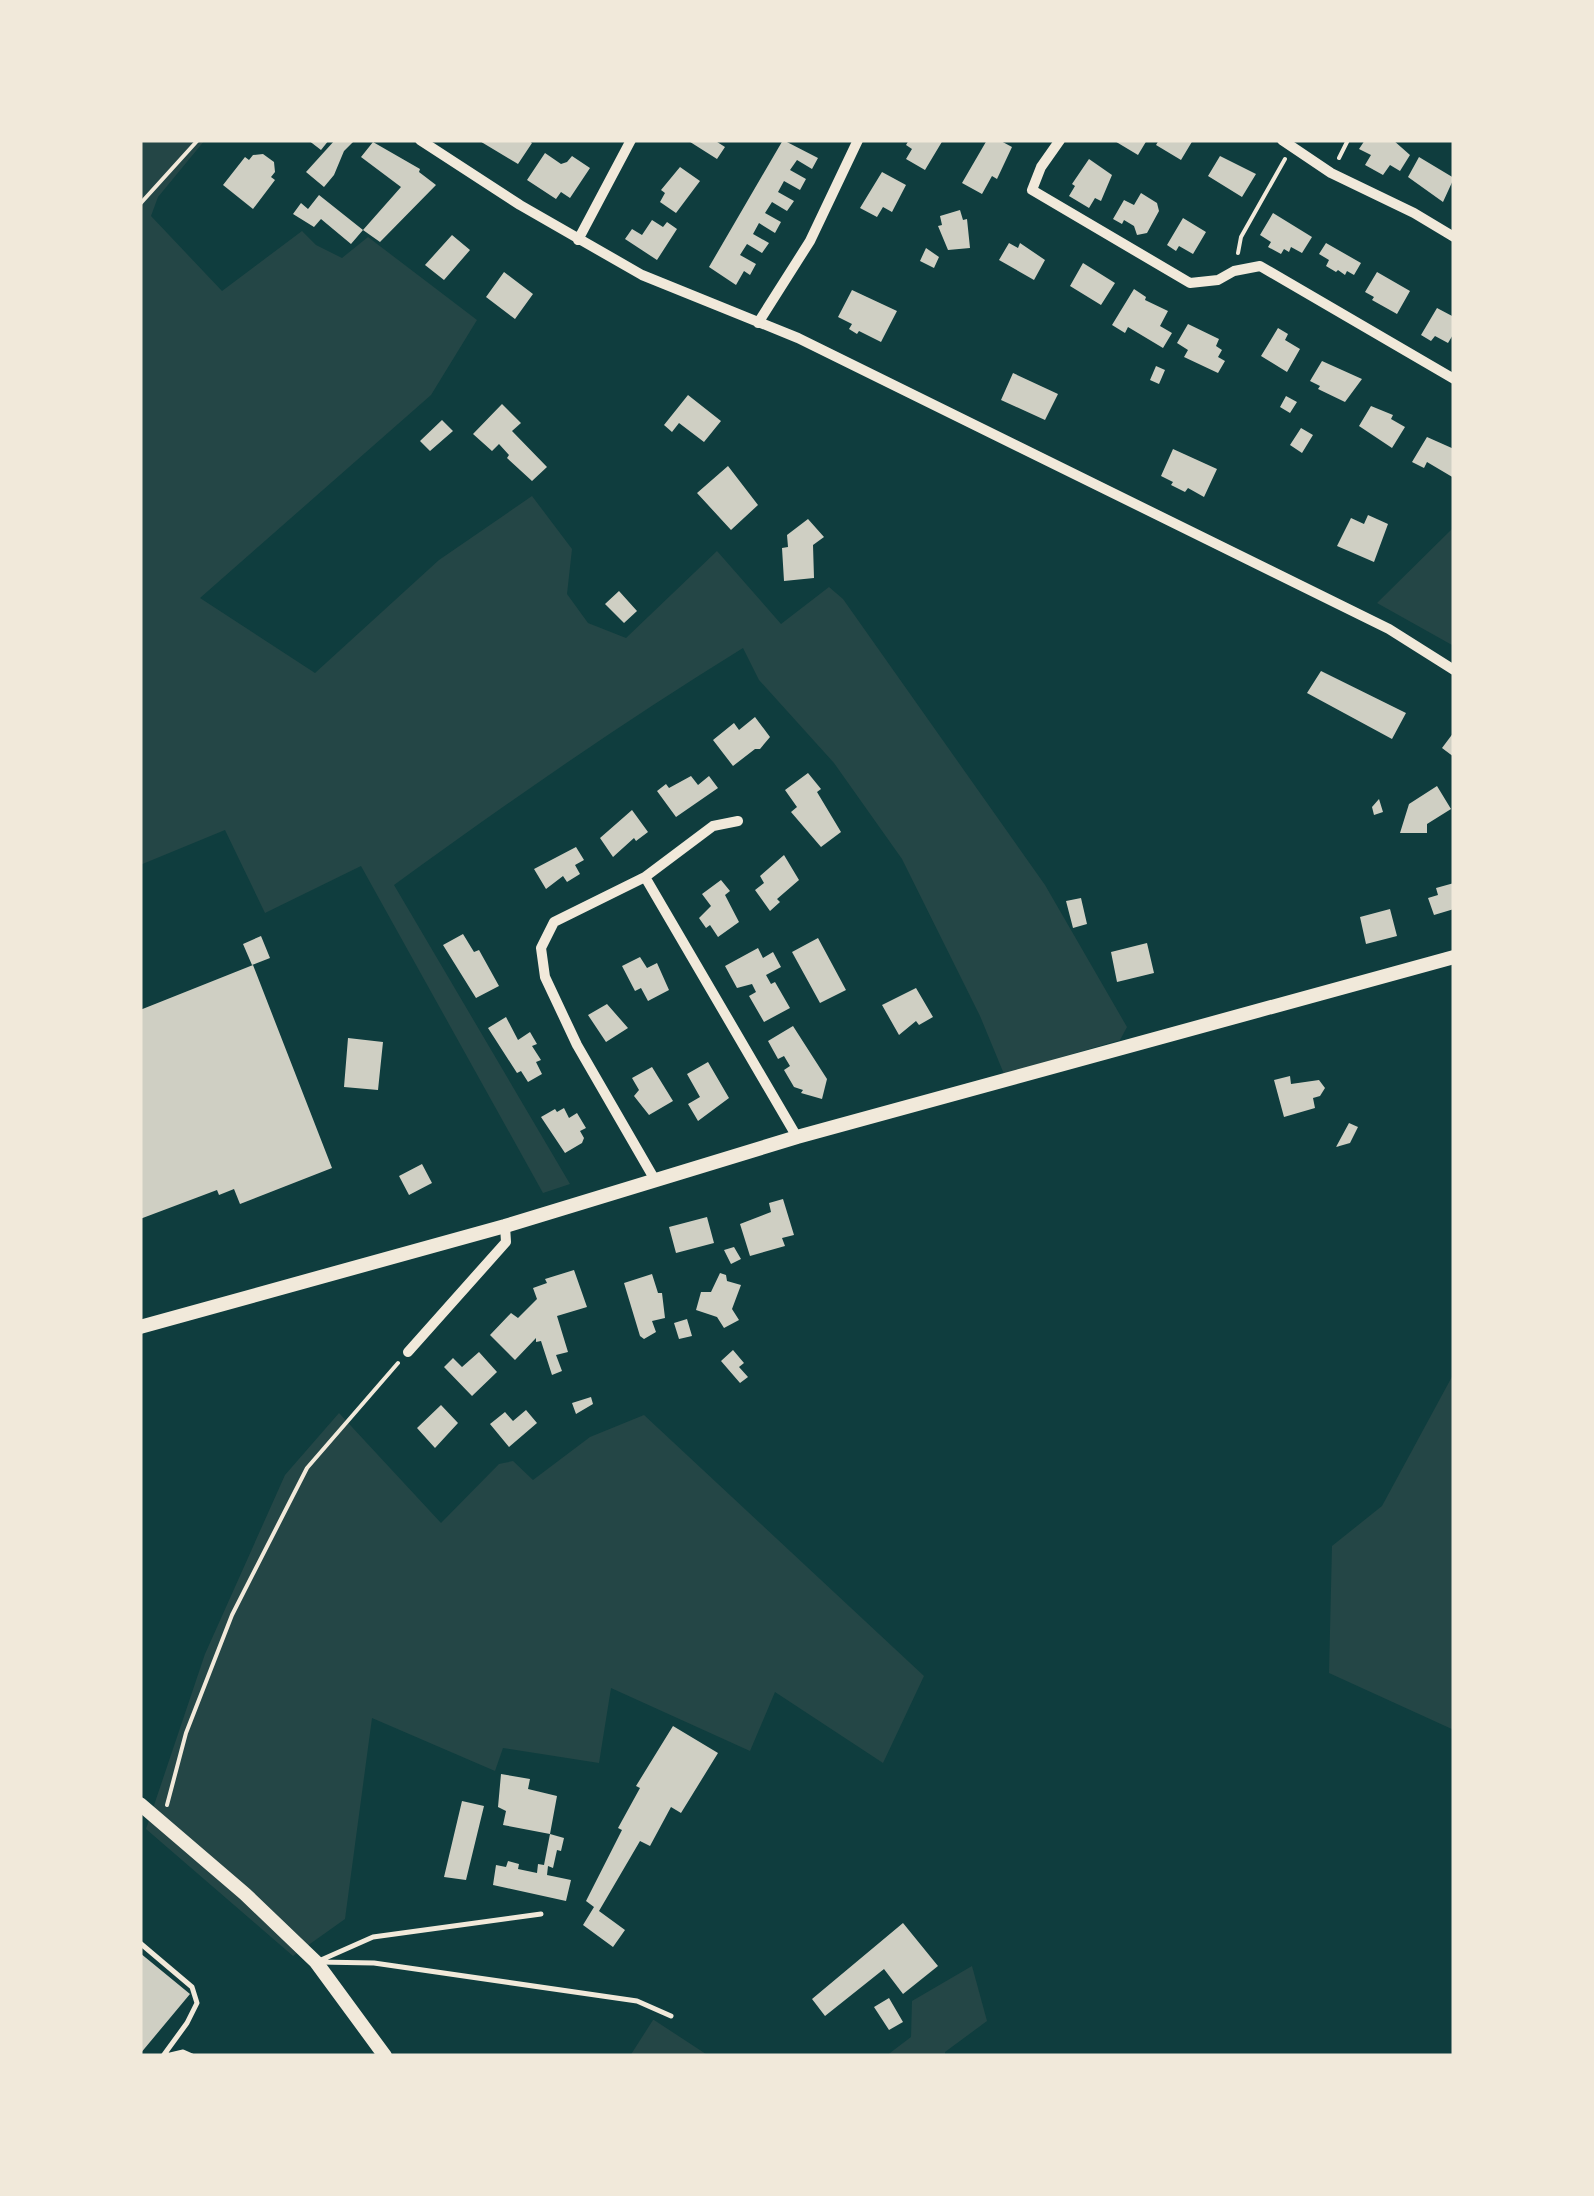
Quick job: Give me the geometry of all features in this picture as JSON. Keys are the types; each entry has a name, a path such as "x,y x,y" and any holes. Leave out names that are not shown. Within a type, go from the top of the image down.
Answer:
{"street":[{"path":"420,140 578,240 642,275 798,338 1389,629 1454,670"},
{"path":"578,240 631,140"},
{"path":"758,322 810,241 858,140"},
{"path":"1060,140 1032,190 1190,283 1218,280 1234,271 1260,266 1454,379"},
{"path":"1287,143 1331,172 1414,213 1454,238"},
{"path":"655,1180 577,1045 545,977 541,948 554,922 645,877 712,826 738,821"},
{"path":"645,877 798,1138"},
{"path":"140,1327 505,1226 798,1138 1454,957"},
{"path":"408,1352 506,1242 505,1226"},
{"path":"140,1804 245,1894 316,1962 384,2056"}],"lane":[{"path":"316,1962 373,1937 541,1914"},
{"path":"140,1943 192,1987 197,2004 188,2024 164,2056"},
{"path":"316,1962 374,1963 637,2001 672,2016"},
{"path":"164,2056 184,2052 192,2056"}],"path":[{"path":"140,204 198,140"},
{"path":"1331,172 1348,140"},
{"path":"1234,271 1241,238 1287,143"},
{"path":"164,1825 186,1733 232,1615 306,1468 408,1352"}],"shaded area":[{"path":"140,140 205,140 158,197 151,216 222,291 302,231 316,245 342,258 368,237 477,320 431,395 200,598 315,673 439,560 532,496 572,549 567,594 588,623 626,638 717,551 781,624 829,587 843,599 1045,885 1127,1027 1120,1040 1004,1074 980,1016 902,859 834,763 759,680 743,648 566,763 394,885 570,1184 543,1193 361,866 265,913 225,830 140,865"},
{"path":"1454,527 1454,643 1452,645 1377,603"},
{"path":"1454,1373 1454,1730 1329,1673 1332,1546 1382,1506"},
{"path":"339,1413 441,1523 499,1464 513,1461 533,1480 590,1437 644,1415 924,1676 883,1763 775,1692 750,1751 611,1688 599,1763 503,1748 495,1771 372,1718 345,1919 293,1956 146,1829 205,1654 285,1475"},
{"path":"972,1966 987,2021 945,2052 945,2056 886,2056 911,2037 912,2001"},
{"path":"654,2020 709,2056 630,2056"}],"building":[{"path":"308,140 329,140 321,150"},
{"path":"335,140 355,140 344,151 324,187 306,172"},
{"path":"478,140 528,140 532,143 518,164"},
{"path":"687,140 714,140 725,147 717,159"},
{"path":"783,140 818,158 812,169 797,160 790,170 806,179 800,190 784,181 778,192 794,201 787,211 772,202 765,213 781,222 775,233 759,223 753,234 769,243 762,253 747,244 740,255 756,264 750,275 744,271 736,285 709,267"},
{"path":"909,140 943,140 925,170 906,159 912,149 906,145"},
{"path":"987,140 999,140 1012,147 997,179 992,176 982,194 962,183"},
{"path":"1113,140 1147,140 1138,155"},
{"path":"1159,140 1193,140 1181,160 1156,145"},
{"path":"1365,140 1393,140 1410,155 1400,171 1390,165 1383,175 1365,165 1371,155 1359,149"},
{"path":"373,142 420,169 436,185 380,242 363,230 401,187 361,157"},
{"path":"545,153 561,164 572,156 590,168 570,198 561,192 556,199 527,180"},
{"path":"263,154 274,162 271,177 275,180 253,209 223,185 245,157 249,160 253,155"},
{"path":"1220,156 1256,174 1242,197 1208,176"},
{"path":"1419,157 1454,178 1443,202 1408,177"},
{"path":"1089,159 1112,175 1101,201 1095,198 1089,208 1069,196 1075,186 1072,184"},
{"path":"680,167 700,181 676,213 660,202 665,193 661,190"},
{"path":"882,172 906,185 892,212 883,207 877,217 860,208"},
{"path":"1141,193 1157,203 1159,211 1147,233 1137,235 1134,226 1113,219 1124,200 1134,205"},
{"path":"319,195 363,230 351,244 321,219 314,227 293,214 301,203 308,209"},
{"path":"960,210 963,220 967,219 970,248 948,250 938,226 942,225 940,216"},
{"path":"1273,213 1312,237 1302,253 1291,247 1281,254 1268,247 1271,242 1260,235"},
{"path":"1183,218 1206,232 1193,254 1167,245"},
{"path":"652,220 663,227 667,222 677,229 657,260 625,239 632,229 642,235"},
{"path":"452,235 470,250 444,280 425,265"},
{"path":"1009,243 1018,248 1020,243 1045,260 1034,280 999,260"},
{"path":"1326,243 1361,263 1354,275 1326,266 1329,260 1319,254"},
{"path":"926,248 939,257 934,268 920,261"},
{"path":"1083,263 1115,283 1101,305 1070,286"},
{"path":"504,272 533,294 515,319 486,297"},
{"path":"1377,272 1410,291 1397,314 1365,292"},
{"path":"1134,289 1145,300 1168,311 1160,326 1172,333 1163,348 1128,327 1125,333 1112,325"},
{"path":"852,290 897,311 881,342 859,331 857,334 849,329 852,324 838,317"},
{"path":"1437,308 1454,317 1454,333 1448,343 1435,336 1431,341 1421,335"},
{"path":"1188,324 1219,339 1216,346 1222,350 1218,357 1225,361 1218,373 1184,357 1188,350 1177,343"},
{"path":"1278,328 1288,334 1285,340 1300,349 1287,372 1261,356"},
{"path":"1322,361 1362,379 1345,402 1310,381"},
{"path":"1156,366 1165,370 1159,384 1150,380"},
{"path":"1013,373 1058,394 1045,420 1001,400"},
{"path":"688,395 721,421 704,442 679,423 672,432 664,425"},
{"path":"1286,396 1297,402 1290,413 1280,407"},
{"path":"502,404 521,423 512,431 547,467 532,481 507,458 509,455 499,444 492,451 473,434"},
{"path":"1371,406 1393,415 1391,419 1405,427 1392,448 1359,426"},
{"path":"442,420 453,431 430,451 420,441"},
{"path":"1301,428 1313,435 1302,453 1290,445"},
{"path":"1427,437 1454,449 1454,478 1427,462 1424,468 1412,462"},
{"path":"1173,449 1217,469 1204,497 1188,488 1185,492 1161,476"},
{"path":"728,466 758,505 731,530 697,493"},
{"path":"1368,515 1388,524 1374,562 1337,546 1351,518 1364,524"},
{"path":"808,519 824,537 813,545 814,578 784,581 782,548 788,547 787,535"},
{"path":"619,591 637,611 624,623 605,604"},
{"path":"1321,671 1406,713 1392,739 1307,693"},
{"path":"755,717 770,737 760,749 733,766 713,740 734,723 739,730"},
{"path":"1454,732 1454,757 1442,748"},
{"path":"808,773 821,789 817,792 841,832 821,847 791,812 797,807 785,790"},
{"path":"691,776 698,785 709,776 718,788 676,817 657,791"},
{"path":"1437,786 1451,809 1427,824 1427,833 1400,833 1409,804"},
{"path":"1379,799 1383,812 1374,815 1372,807"},
{"path":"632,810 648,832 636,841 634,838 613,857 600,838"},
{"path":"576,847 584,860 575,865 580,874 567,882 563,876 546,889 534,869"},
{"path":"784,855 799,880 777,899 780,902 770,911 755,890 764,883 760,876"},
{"path":"721,880 730,891 725,895 739,922 718,937 699,918 711,906 702,894"},
{"path":"1454,883 1454,909 1434,915 1428,898 1438,895 1436,888"},
{"path":"1081,898 1087,924 1073,928 1066,901"},
{"path":"1390,909 1397,936 1366,944 1360,917"},
{"path":"463,934 474,952 479,950 499,986 476,998 443,945"},
{"path":"261,936 270,958 252,965 243,944"},
{"path":"818,938 846,990 820,1003 792,952"},
{"path":"1147,943 1154,973 1117,982 1111,952"},
{"path":"758,948 763,958 773,952 781,967 766,975 771,984 775,982 790,1008 764,1022 749,996 756,992 752,984 737,988 725,966"},
{"path":"640,957 647,968 657,963 669,990 648,1001 641,988 635,991 622,966"},
{"path":"253,965 332,1168 240,1204 234,1189 219,1195 217,1190 140,1219 140,1010"},
{"path":"916,988 933,1017 919,1025 916,1021 899,1035 882,1005"},
{"path":"607,1004 628,1028 606,1042 588,1015"},
{"path":"506,1017 518,1040 530,1032 537,1044 532,1046 541,1060 536,1062 542,1074 528,1082 521,1071 517,1073 488,1028"},
{"path":"793,1026 827,1079 822,1099 794,1087 784,1070 790,1066 784,1056 778,1059 768,1041"},
{"path":"348,1038 383,1042 378,1090 344,1087"},
{"path":"708,1062 729,1098 698,1121 688,1104 700,1097 687,1074"},
{"path":"652,1067 673,1101 649,1115 634,1096 639,1090 632,1078"},
{"path":"1290,1076 1291,1084 1319,1080 1325,1088 1313,1098 1315,1108 1284,1117 1274,1080"},
{"path":"564,1108 569,1118 577,1113 586,1128 580,1131 582,1143 565,1153 541,1117"},
{"path":"1349,1123 1358,1127 1350,1143 1336,1147"},
{"path":"422,1164 432,1183 409,1195 399,1176"},
{"path":"783,1199 794,1235 782,1238 785,1246 750,1256 740,1224 771,1212 769,1203"},
{"path":"707,1217 714,1243 676,1253 669,1227"},
{"path":"734,1247 741,1259 731,1264 724,1250"},
{"path":"574,1270 587,1307 557,1316 568,1352 556,1355 562,1371 552,1375 541,1341 536,1342 536,1338 515,1360 490,1335 511,1313 518,1318 537,1299 533,1288 547,1283 545,1279"},
{"path":"720,1273 726,1275 727,1281 741,1285 732,1309 739,1320 724,1328 717,1317 696,1310 701,1292 711,1292"},
{"path":"652,1274 658,1293 662,1293 665,1318 652,1321 656,1332 644,1339 624,1283"},
{"path":"687,1319 692,1336 679,1339 674,1323"},
{"path":"733,1350 744,1363 739,1367 748,1377 740,1383 721,1361"},
{"path":"479,1352 497,1372 472,1396 444,1367 453,1358 462,1367"},
{"path":"591,1397 593,1404 576,1414 572,1403"},
{"path":"441,1405 458,1423 435,1448 417,1428"},
{"path":"526,1410 537,1423 509,1447 490,1424 505,1412 513,1421"},
{"path":"673,1726 718,1753 681,1813 671,1807 650,1846 640,1841 599,1911 625,1930 613,1947 583,1925 594,1907 586,1901 622,1830 618,1828 640,1788 636,1786"},
{"path":"501,1774 530,1779 528,1789 557,1796 550,1834 503,1825 506,1811 498,1807"},
{"path":"462,1801 484,1806 466,1880 444,1877"},
{"path":"550,1834 564,1838 547,1875 571,1880 566,1901 493,1885 496,1865 506,1867 508,1861 519,1864 518,1869 537,1873 538,1864 544,1865"},
{"path":"903,1923 938,1966 903,1994 884,1969 825,2016 812,1999"},
{"path":"140,1953 190,1994 140,2054"},
{"path":"889,1998 903,2022 889,2030 874,2007"}]}
